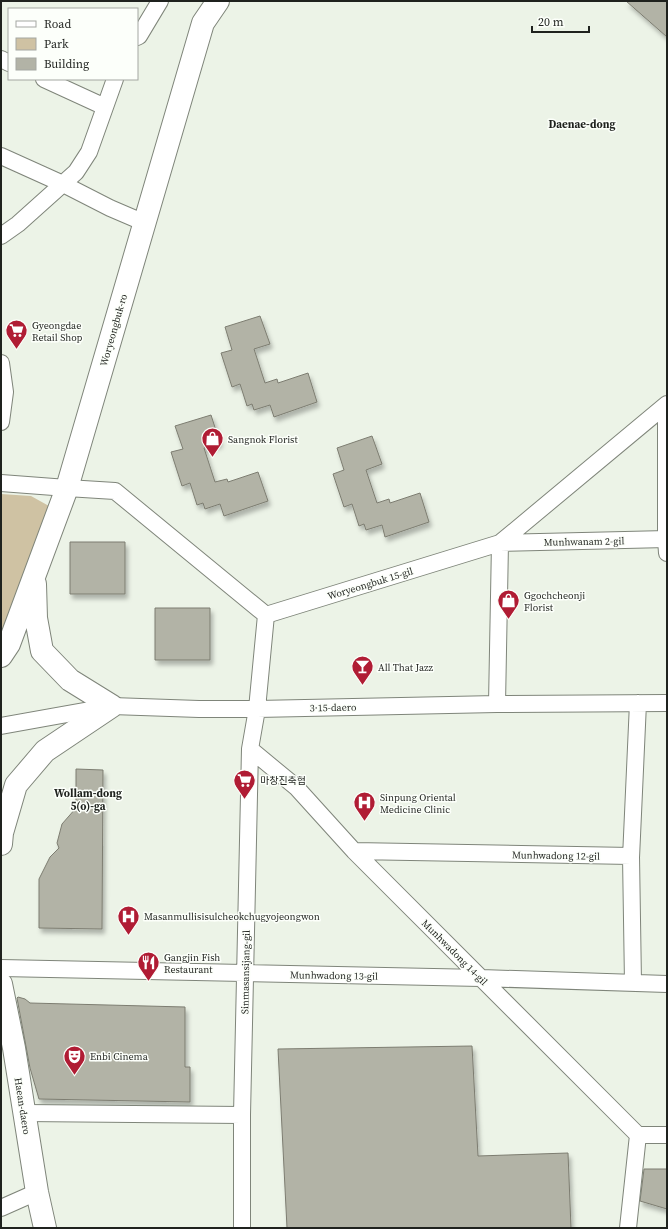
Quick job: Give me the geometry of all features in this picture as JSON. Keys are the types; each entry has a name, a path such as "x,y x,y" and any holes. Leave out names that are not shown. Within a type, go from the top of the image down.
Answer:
{"main road":[{"name":"Woryeongbuk-ro","path":"1,656 9,644 66,488 204,23 218,1"},
{"path":"1,844 2,833 16,785 45,751 112,706 70,680 42,651 36,618 34,574"},
{"name":"Haean-daero","path":"1,984 7,1051 24,1113 37,1192 45,1228"}],"street":[{"path":"138,35 160,1"},
{"path":"46,80 105,107"},
{"path":"1,236 18,224 76,172 89,152 115,80"},
{"path":"1,156 63,184 110,208 145,222"},
{"path":"1,363 5,392 1,422"},
{"path":"666,405 667,544"},
{"name":"Woryeongbuk 15-gil","path":"266,615 500,543 666,405"},
{"path":"1,483 115,491 266,615"},
{"path":"497,704 500,543"},
{"name":"Munhwanam 2-gil","path":"500,543 667,544"},
{"name":"Sinmasansijang-gil","path":"242,1228 242,1115 250,748 257,709 266,615"},
{"path":"633,983 631,858 638,703"},
{"name":"3·15-daero","path":"1,726 112,706 257,709 497,704 667,703"},
{"name":"Munhwadong 14-gil","path":"250,748 296,788 354,851 638,1135"},
{"name":"Munhwadong 12-gil","path":"354,851 631,856 631,858"},
{"name":"Munhwadong 13-gil","path":"1,968 481,978 667,984"},
{"path":"24,1113 242,1115"},
{"path":"628,1228 638,1135 667,1135"},
{"path":"1,1208 37,1192"}],"green space":[{"path":"1,494 31,496 49,506 1,641"}],"building":[{"path":"626,1 667,1 667,37"},
{"path":"260,316 270,344 254,349 265,383 277,379 278,383 308,373 317,402 274,417 270,405 254,410 252,404 247,406 240,384 232,387 221,353 232,350 225,327"},
{"path":"211,415 220,443 204,448 215,482 227,479 228,482 258,472 268,501 224,516 220,504 205,509 203,503 197,505 190,483 182,486 171,452 183,449 175,426"},
{"path":"372,436 382,464 366,470 377,503 389,499 390,503 420,493 429,522 385,537 382,525 366,530 364,524 359,526 352,504 344,507 333,474 344,470 337,448"},
{"path":"70,542 125,542 125,594 70,594"},
{"path":"155,608 210,608 210,660 155,660"},
{"path":"76,769 103,770 102,929 39,928 39,879 50,857 59,848 57,843 62,824 76,808"},
{"path":"18,997 25,999 30,1003 185,1007 185,1067 190,1067 190,1102 39,1099 30,1068"},
{"path":"472,1046 478,1156 568,1153 571,1228 287,1228 278,1049"},
{"path":"644,1169 667,1169 667,1209 640,1201"}],"place":[{"name":"Gyeongdae Retail Shop","path":"17,350"},
{"name":"Sangnok Florist","path":"212,458"},
{"name":"Ggochcheonji Florist","path":"509,620"},
{"name":"All That Jazz","path":"363,686"},
{"name":"마창진축협","path":"245,800"},
{"name":"Sinpung Oriental Medicine Clinic","path":"364,822"},
{"name":"Masanmullisisulcheokchugyojeongwon","path":"128,936"},
{"name":"Gangjin Fish Restaurant","path":"148,982"},
{"name":"Enbi Cinema","path":"75,1076"}],"district":[{"name":"Daenae-dong","path":"582,124"},
{"name":"Wollam-dong 5(o)-ga","path":"88,799"}]}
